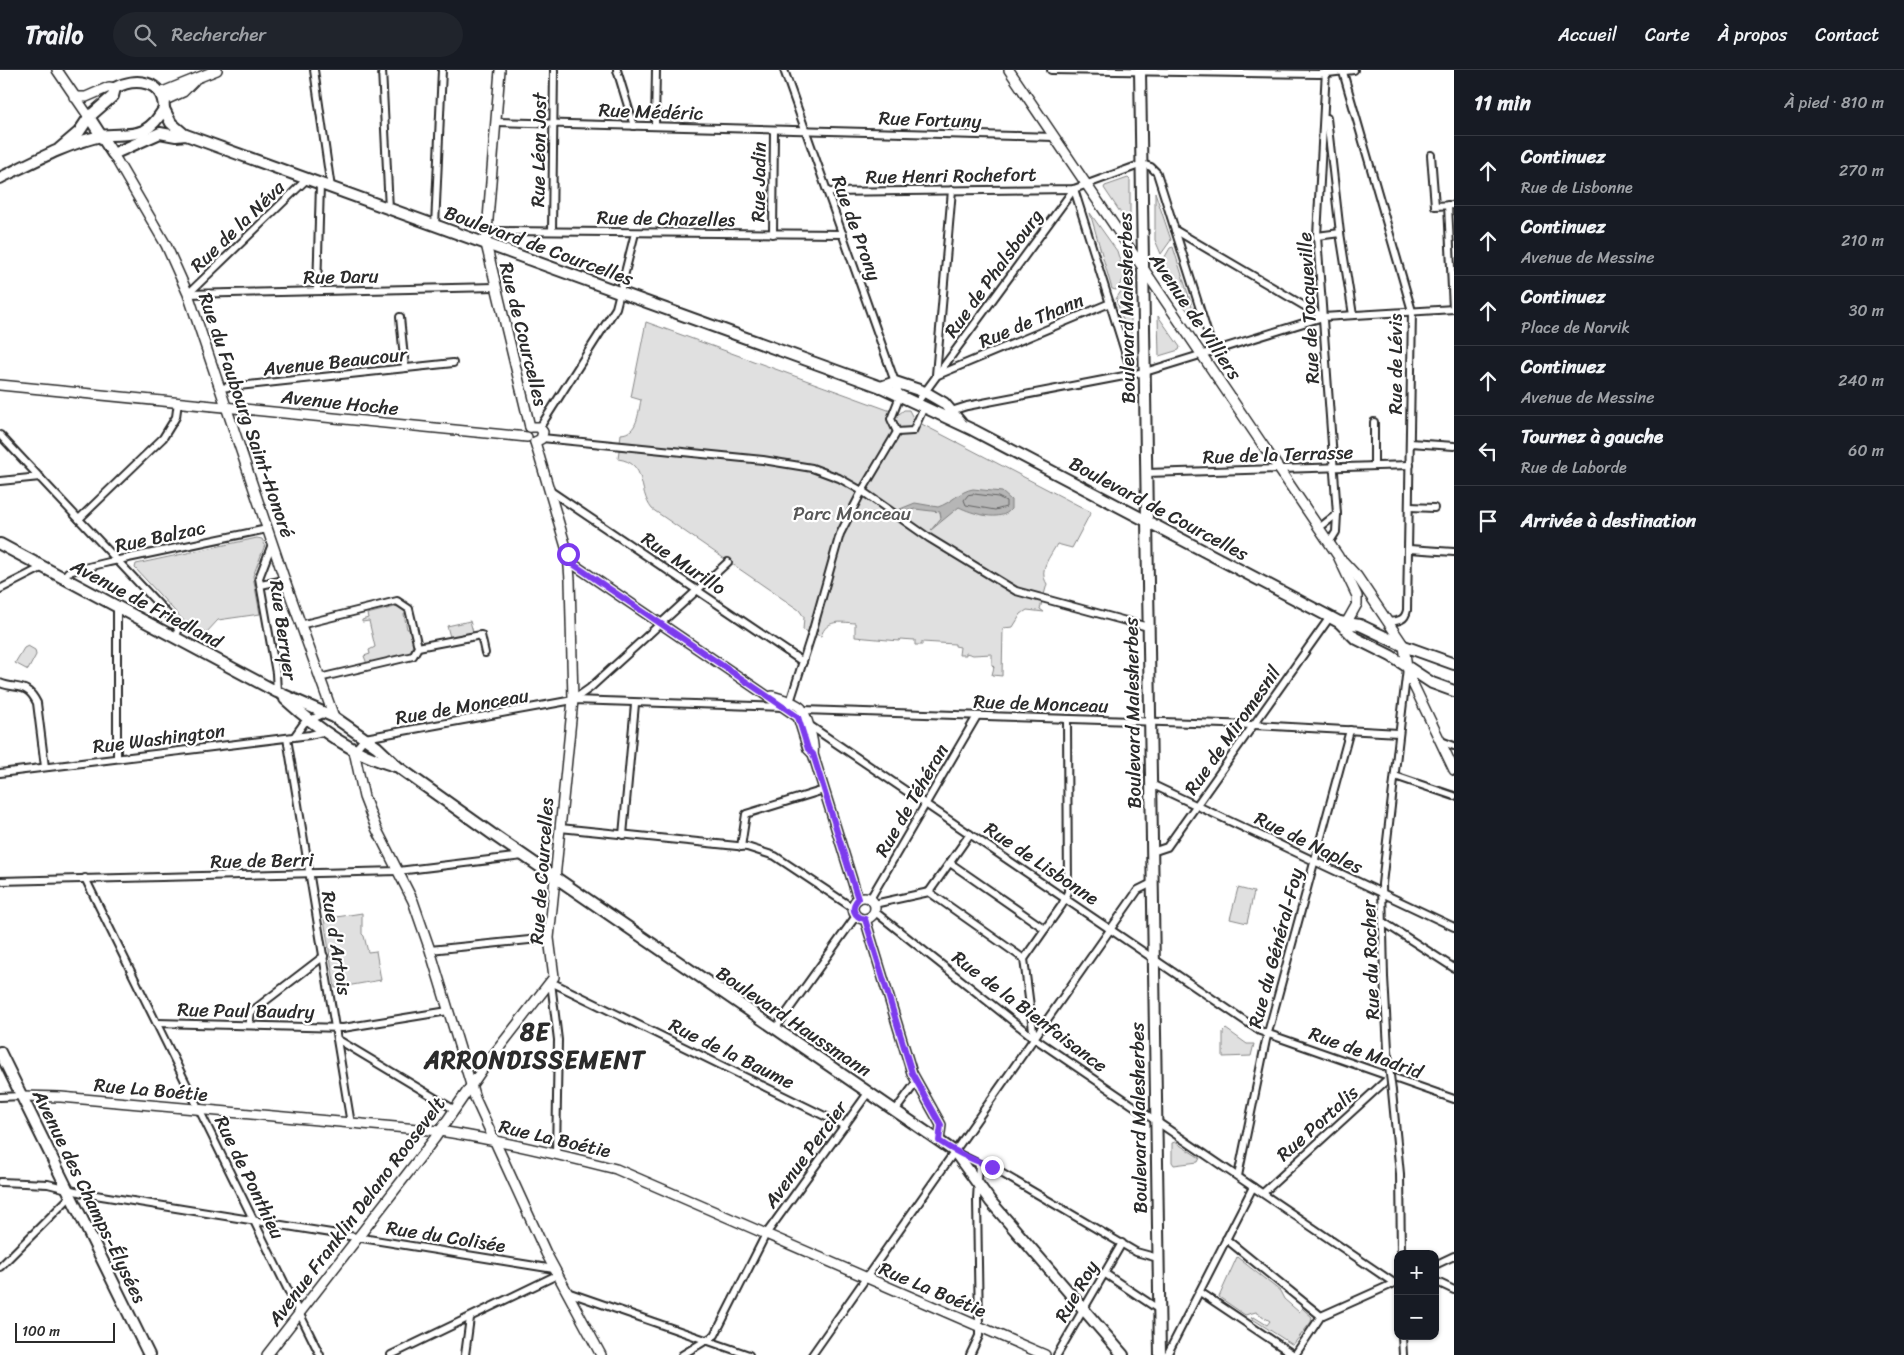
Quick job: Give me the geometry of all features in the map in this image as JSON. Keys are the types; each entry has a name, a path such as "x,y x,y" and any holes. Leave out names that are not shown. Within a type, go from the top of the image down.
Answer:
{"main road":[{"name":"Boulevard Malesherbes","path":"1140,70 1160,1355"},
{"path":"0,178 59,149 102,136 130,135 144,131 154,122 162,101 151,84 128,82 115,88 113,96 89,117 79,132 59,149"},
{"name":"Boulevard de Courcelles","path":"162,101 171,123 184,135 881,387 964,426 1340,622 1355,638 1432,683 1454,691"},
{"name":"Rue du Faubourg Saint-Honoré","path":"89,117 114,154"},
{"name":"Boulevard de Courcelles","path":"114,154 158,133 176,136 184,135"},
{"path":"881,387 896,382 925,392 944,403 964,426"},
{"name":"Avenue de Friedland","path":"0,544 277,692 329,715"},
{"name":"Boulevard de Courcelles","path":"1340,622 1360,625 1404,646 1454,664"},
{"name":"Avenue de Friedland","path":"277,692 308,720"},
{"name":"Boulevard Haussmann","path":"329,715 365,738 398,767 524,856 954,1152 979,1187 1123,1355"},
{"name":"Boulevard Haussmann","path":"308,720 322,732 354,751 398,767"},
{"name":"Avenue des Champs-Élysées","path":"0,1052 150,1355"}],"street":[{"path":"57,70 89,117"},
{"path":"162,101 183,92 194,81 217,70"},
{"path":"314,70 331,188"},
{"path":"382,70 388,209"},
{"path":"435,226 442,70"},
{"name":"Rue de Courcelles","path":"500,70 486,244 495,288 535,427 543,432 535,439"},
{"name":"Rue Léon Jost","path":"552,231 554,70"},
{"path":"617,70 634,126"},
{"path":"655,126 656,70"},
{"name":"Rue de Prony","path":"784,70 900,396"},
{"name":"Avenue de Villiers","path":"1009,70 1338,556 1356,593 1356,606"},
{"path":"1052,70 1325,72 1354,70"},
{"name":"Rue de Tocqueville","path":"1325,72 1317,236 1337,514 1336,532 1329,543"},
{"name":"Rue de Lévis","path":"1343,72 1412,312 1410,507 1406,615 1401,621 1388,622"},
{"path":"74,97 86,97 109,86 115,88"},
{"name":"Rue de Tocqueville","path":"1325,100 1340,234 1353,315"},
{"name":"Rue Médéric","path":"496,122 805,131"},
{"name":"Rue Jadin","path":"773,234 774,130"},
{"name":"Rue Fortuny","path":"805,131 1054,137"},
{"name":"Rue du Faubourg Saint-Honoré","path":"114,154 166,245 188,294 319,678 329,715"},
{"path":"939,414 1145,372 1323,317 1453,309 1451,205 1435,206 1431,155"},
{"path":"1132,374 1074,188 1142,164 1151,167 1157,173 1213,350"},
{"name":"Rue de la Néva","path":"188,294 307,179"},
{"path":"317,291 320,184"},
{"name":"Rue Henri Rochefort","path":"828,192 1074,188"},
{"name":"Rue de Phalsbourg","path":"897,432 913,431 925,392 1074,188"},
{"path":"936,376 952,190"},
{"path":"1175,230 1323,317"},
{"name":"Rue de Chazelles","path":"488,231 843,234"},
{"path":"635,233 621,293 615,310 535,427 527,432 535,439 570,562 760,691 800,713 807,724 814,747 813,754 858,899 858,914 912,1073 941,1125 939,1141"},
{"path":"1317,236 1340,234"},
{"name":"Rue Daru","path":"188,294 495,288"},
{"name":"Rue de Thann","path":"936,376 1110,303"},
{"path":"400,316 405,368"},
{"name":"Avenue Beaucour","path":"220,388 453,363"},
{"name":"Avenue Hoche","path":"0,385 535,439"},
{"path":"786,704 812,634 840,534 862,491 897,432 891,419 900,396"},
{"path":"79,519 163,438 176,418 178,402"},
{"path":"1374,422 1374,465"},
{"path":"0,435 176,623 178,631 175,638"},
{"path":"535,439 792,464 826,473 862,491 980,571 1020,593 1148,627"},
{"path":"1410,443 1454,446"},
{"name":"Rue de la Terrasse","path":"1146,473 1410,465"},
{"path":"0,481 40,477"},
{"name":"Rue Murillo","path":"548,490 803,662"},
{"path":"1410,507 1434,508"},
{"path":"1319,528 1337,514"},
{"name":"Rue Balzac","path":"63,578 68,572 267,529"},
{"name":"Rue Berryer","path":"272,544 259,578 276,673 277,692"},
{"path":"1409,549 1454,552"},
{"name":"Avenue de Villiers","path":"1338,556 1357,576 1404,646"},
{"name":"Rue de Courcelles","path":"556,1154 558,1040 551,982 554,977 550,938 569,704 573,687 570,562"},
{"path":"569,704 590,688 728,562"},
{"path":"0,588 43,567"},
{"path":"261,585 284,580"},
{"path":"300,626 397,601 409,609 418,647 413,656 319,678"},
{"path":"1340,622 1356,606 1375,602"},
{"path":"117,607 117,758"},
{"name":"Rue de Miromesnil","path":"1152,852 1167,847 1254,726 1340,622"},
{"path":"418,647 481,635 484,654"},
{"path":"1404,646 1407,667 1454,770"},
{"name":"Rue du Rocher","path":"1400,1250 1400,1174 1389,1067 1383,894 1407,667"},
{"path":"0,683 26,688 33,694 37,703 45,767"},
{"path":"1404,692 1418,694"},
{"path":"569,704 590,701 635,704 786,704"},
{"name":"Rue de Monceau","path":"365,738 569,704"},
{"path":"623,835 635,704"},
{"path":"800,713 808,749 813,754"},
{"name":"Rue de Monceau","path":"800,713 1067,719 1399,733"},
{"path":"294,737 308,720 329,715"},
{"name":"Rue de Téhéran","path":"873,905 926,804 977,716"},
{"path":"1034,1038 1024,959 1066,899 1068,892 1067,719"},
{"name":"Rue de Lisbonne","path":"807,724 1260,1031 1268,1034"},
{"name":"Rue du Général-Foy","path":"1238,1176 1268,1034 1350,730"},
{"name":"Rue Washington","path":"0,773 287,738 322,732"},
{"name":"Rue d'Artois","path":"287,738 351,1124"},
{"path":"365,738 354,751 364,797 413,901 471,1085 494,1140 556,1272 601,1355"},
{"path":"1441,742 1454,746"},
{"path":"1395,776 1454,796"},
{"name":"Rue de Naples","path":"1151,784 1454,927"},
{"path":"741,847 746,814 824,790"},
{"path":"560,828 741,847 775,856 858,914 870,917 873,905"},
{"path":"858,899 873,905 929,892 970,834"},
{"name":"Rue de Berri","path":"0,880 398,871 524,856"},
{"path":"950,862 1045,929"},
{"name":"Rue de Ponthieu","path":"85,878 320,1355"},
{"path":"812,1355 1138,890 1152,883"},
{"path":"929,892 1024,959"},
{"name":"Rue de la Bienfaisance","path":"873,905 1034,1038 1394,1281"},
{"path":"775,1029 858,914"},
{"path":"1383,922 1454,968"},
{"path":"430,950 550,938"},
{"path":"249,1024 251,1012 324,956"},
{"name":"Avenue Franklin Delano Roosevelt","path":"267,1355 440,1131 471,1085 551,982"},
{"name":"Rue de la Baume","path":"551,982 845,1126"},
{"name":"Rue Paul Baudry","path":"157,1023 336,1027 448,1011"},
{"name":"Rue de Madrid","path":"1268,1034 1391,1076 1454,1100"},
{"path":"337,1039 455,1110"},
{"name":"Rue Portalis","path":"1263,1193 1391,1076"},
{"path":"895,1111 917,1081"},
{"name":"Avenue Percier","path":"708,1341 715,1335 766,1234 868,1093"},
{"path":"0,1097 22,1096"},
{"name":"Rue La Boétie","path":"22,1096 44,1096 440,1131 494,1140 616,1169 1045,1355"},
{"path":"954,1152 964,1155 979,1164 992,1167 1136,1252 1158,1258"},
{"path":"970,1355 979,1336 977,1199 979,1164"},
{"name":"Rue du Colisée","path":"0,1182 48,1184 69,1193 255,1220 556,1272"},
{"path":"1167,1355 1253,1187"},
{"path":"0,1267 69,1193"},
{"path":"1226,1239 1321,1316"},
{"name":"Rue Roy","path":"1057,1355 1122,1243"},
{"path":"1439,1263 1454,1256"},
{"path":"392,1355 470,1318 556,1272"},
{"path":"1104,1273 1158,1310"},
{"path":"1200,1292 1294,1355 1321,1316 1394,1283"},
{"path":"1439,1283 1454,1290"},
{"path":"566,1291 749,1355"},
{"path":"465,1355 470,1318"},
{"path":"1402,1340 1403,1355"},
{"path":"682,1355 708,1341"}],"green space":[{"path":"1128,178 1130,180 1130,220 1126,221 1104,188"},
{"path":"1155,192 1171,240 1161,254 1155,240"},
{"path":"1090,213 1117,251 1125,277 1116,290 1112,289"},
{"path":"1173,247 1196,323 1169,285 1162,262 1170,248"},
{"path":"1125,285 1129,287 1131,296 1131,344 1116,299"},
{"path":"1158,316 1180,347 1179,350 1159,356"},
{"name":"Parc Monceau","path":"646,322 899,414 904,410 909,410 914,420 1091,512 1072,548 1057,544 1046,564 1044,574 1047,584 1040,609 1044,612 1027,610 1021,614 1013,627 1003,628 1002,676 992,675 994,667 992,665 992,654 973,655 966,653 966,655 959,655 960,647 955,646 955,644 922,642 922,645 915,645 915,640 900,639 899,641 855,637 855,623 839,622 830,624 821,636 803,630 804,617 799,610 652,509 647,502 641,478 634,466 618,459 621,434 631,430 636,422 639,411 641,400 631,397"},
{"path":"257,538 262,539 265,545 253,576 260,614 218,620 206,633 184,621 135,568 136,564"},
{"path":"399,606 406,609 407,613 404,614 413,644 410,653 367,664 364,656 370,654 369,650 375,647 369,621 362,622 362,620 368,618 367,614"},
{"path":"470,621 473,632 450,637 447,626"},
{"path":"28,646 35,650 36,655 28,670 15,663 24,648"},
{"path":"1238,888 1254,892 1247,923 1230,919"},
{"path":"362,913 362,934 368,952 376,951 381,980 335,988 324,919"},
{"path":"1226,1029 1247,1044 1254,1044 1251,1056 1223,1057 1223,1032"},
{"path":"1175,1142 1200,1158 1198,1162 1174,1165 1172,1162 1172,1143"},
{"path":"1237,1257 1280,1291 1284,1299 1299,1312 1302,1308 1312,1317 1311,1322 1293,1345 1251,1318 1254,1317 1267,1325 1270,1321 1256,1312 1245,1315 1219,1297"}],"water":[{"path":"973,489 1002,492 1011,500 1011,509 1006,513 993,516 978,514 959,507 931,530 941,518 940,512 915,509 905,512 900,509 915,503 938,507"}],"district":[{"name":"8E ARRONDISSEMENT","path":"535,1046"}],"route":[{"path":"568,554 570,562 798,717 808,749 813,754 858,899 854,903 854,911 856,916 865,919 912,1073 941,1125 939,1141 954,1152 964,1155 979,1164 992,1167"}]}
